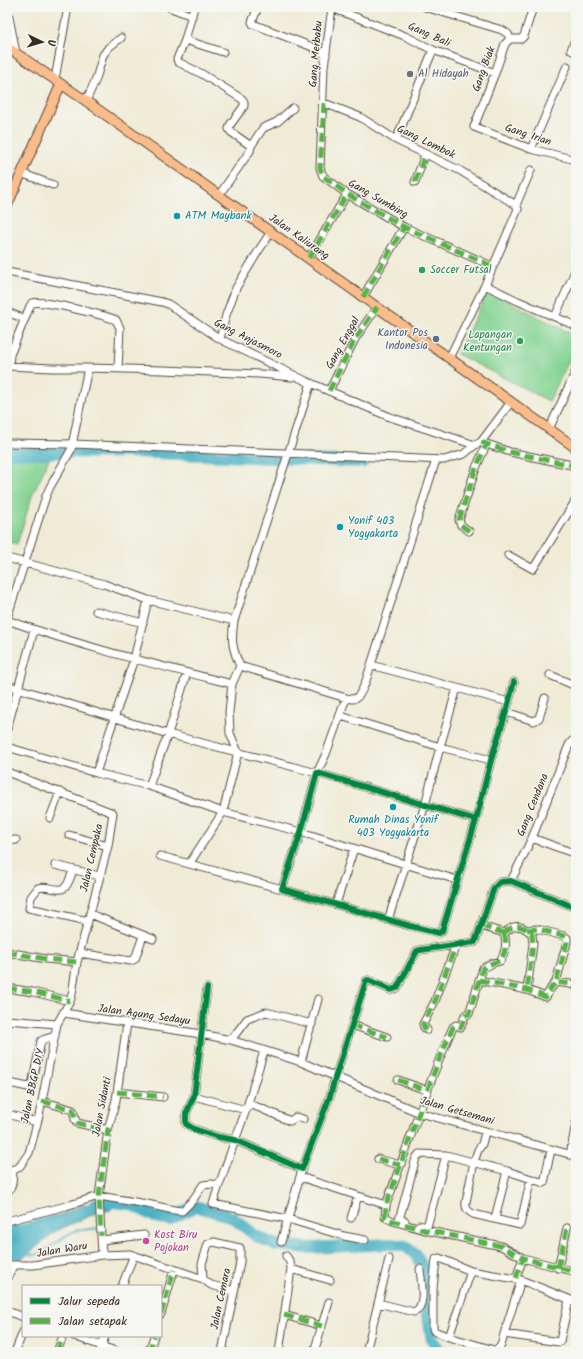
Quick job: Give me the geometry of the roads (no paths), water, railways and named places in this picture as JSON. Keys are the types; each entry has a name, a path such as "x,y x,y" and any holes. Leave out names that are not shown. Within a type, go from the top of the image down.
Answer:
{"main road":[{"name":"Jalan Kaliurang","path":"7,47 309,258 576,448"},
{"path":"8,201 58,82"}],"street":[{"path":"7,7 16,53"},
{"path":"58,82 68,7"},
{"path":"169,7 192,16"},
{"path":"194,7 185,40 177,59 178,62 202,74 242,99 244,106 230,125 229,129 250,146"},
{"path":"258,7 252,22 253,24 310,46 326,55"},
{"path":"425,7 502,30 508,34 510,40"},
{"name":"Gang Biak","path":"474,128 496,73 505,44 510,40 521,39 524,36 533,7"},
{"name":"Gang Merbabu","path":"324,103 324,67 332,8"},
{"name":"Gang Bali","path":"332,8 405,36 433,50 496,73"},
{"path":"576,37 571,50 576,53"},
{"path":"86,101 96,79 103,54 109,47 121,38"},
{"path":"185,40 223,52"},
{"path":"396,140 433,50"},
{"path":"531,148 567,66"},
{"name":"Gang Lombok","path":"324,103 360,117 396,140 459,170 491,188 516,205"},
{"name":"Gang Sumbing","path":"324,103 320,168 321,172 330,182 347,194 404,227 492,266"},
{"path":"219,195 250,151 250,146 263,128 277,122 294,108"},
{"name":"Gang Irian","path":"474,128 531,148 576,160"},
{"path":"415,182 425,154"},
{"path":"449,358 485,285 518,209 516,205 531,170"},
{"path":"21,173 53,185"},
{"path":"309,258 347,194"},
{"path":"363,297 404,227"},
{"path":"220,339 226,315 236,288 271,232"},
{"path":"554,317 576,269"},
{"name":"Gang Anjasmoro","path":"7,272 168,304 220,339 302,379 390,417 510,452 576,466"},
{"path":"485,285 576,326"},
{"path":"118,369 120,328 116,320 40,301 32,303 25,319 10,345 8,366 260,374 302,379"},
{"name":"Gang Enggal","path":"329,391 355,339 377,307"},
{"path":"7,312 25,319"},
{"path":"88,368 72,447 48,492 7,619 34,630 134,659 232,684"},
{"path":"549,429 576,371"},
{"path":"189,864 223,812 238,752 230,733 229,712 232,684 240,666 232,647 231,636 234,621 311,383"},
{"path":"469,532 461,525 459,520 476,468 481,444 511,402"},
{"path":"7,443 72,447 436,460 454,458 481,444"},
{"path":"240,666 346,698 353,699 358,697 361,693 371,665 436,460"},
{"path":"508,555 533,569 576,500"},
{"path":"7,558 104,584 148,600 234,621"},
{"path":"96,773 134,659 148,600"},
{"path":"96,610 143,623"},
{"path":"7,729 34,630"},
{"path":"371,665 508,702"},
{"path":"149,786 168,734 187,673"},
{"path":"550,675 576,686"},
{"path":"160,856 439,933 444,927 476,820 491,760 514,682"},
{"path":"7,684 168,734 317,773 476,820"},
{"path":"388,920 425,805 457,688"},
{"path":"282,889 301,832 317,773 341,716 346,698"},
{"path":"506,712 534,721 537,720 545,698"},
{"path":"341,716 491,760"},
{"name":"Gang Cendana","path":"511,881 532,838 570,742 576,741"},
{"path":"7,747 96,773 149,786 223,812 301,832 457,880"},
{"name":"Jalan Cempaka","path":"7,772 112,812 108,846 79,953 70,1001 61,1018"},
{"path":"50,818 60,792"},
{"path":"69,835 108,846"},
{"path":"532,838 576,854"},
{"path":"7,841 16,840"},
{"path":"336,904 354,848"},
{"path":"55,865 99,876"},
{"path":"73,870 64,889 58,890 44,886 38,888 31,897 29,908 88,921"},
{"path":"281,1242 302,1169 330,1096 367,980 391,990 395,989 397,988 417,951 475,942 491,898 497,884 500,882 511,881 576,908"},
{"path":"90,914 153,940"},
{"path":"481,926 504,933"},
{"path":"504,933 510,928 517,926 523,927 532,934 533,944 527,990"},
{"path":"479,980 527,990 546,998 556,982 567,938 537,929 527,930"},
{"path":"504,933 506,943 503,956 500,961 483,968 469,1014 465,1015 461,1027 453,1027 426,1090 420,1113 386,1205 385,1217 393,1221 426,1230 500,1246 523,1258 576,1272"},
{"path":"79,953 131,961 135,959 143,936"},
{"path":"427,1030 423,1024 435,1001 456,945"},
{"path":"7,952 46,959 77,962"},
{"path":"556,982 576,986"},
{"path":"7,988 33,992 70,1001"},
{"path":"207,988 194,1096 185,1117 187,1126 218,1137 235,1140 302,1169"},
{"path":"301,1062 318,999"},
{"path":"231,1040 247,1019 266,1012 312,1024"},
{"name":"Jalan Agung Sedayu","path":"7,1020 61,1018 127,1023 201,1034 231,1040 301,1062 335,1078"},
{"name":"Jalan BBGP DIY","path":"10,1170 20,1166 29,1153 42,1101 55,1036 61,1018"},
{"name":"Jalan Sidanti","path":"102,1238 99,1198 108,1130 117,1092 127,1023"},
{"path":"352,1025 387,1037"},
{"path":"9,1083 28,1087 32,1085 40,1045 45,1039 55,1036"},
{"path":"264,1051 247,1107 213,1204 288,1218 344,1236 365,1240"},
{"name":"Jalan Getsemani","path":"335,1078 420,1113 573,1155"},
{"path":"398,1080 426,1090"},
{"path":"117,1092 163,1097"},
{"path":"194,1096 247,1107 260,1108 290,1121 296,1117 303,1119"},
{"path":"42,1101 73,1110 77,1123 108,1130"},
{"path":"7,1114 37,1122"},
{"path":"573,1155 576,1123"},
{"path":"483,1131 482,1144 478,1150 474,1162 465,1206 468,1211 473,1214 520,1224 531,1179"},
{"path":"446,1155 427,1227 399,1220 417,1155 423,1153 446,1155 544,1183 551,1150"},
{"path":"378,1159 400,1166"},
{"path":"7,1191 10,1190 11,1187 10,1170"},
{"path":"495,1218 506,1171"},
{"path":"300,1177 386,1205"},
{"path":"7,1221 99,1198 182,1211 192,1201 202,1185 206,1183 219,1185"},
{"path":"351,1218 358,1196"},
{"path":"558,1268 567,1228"},
{"path":"102,1238 144,1236"},
{"name":"Jalan Waru","path":"10,1266 33,1265 102,1255 102,1238"},
{"name":"Jalan Cemara","path":"203,1279 202,1264 207,1246 210,1242 239,1247 241,1250 240,1262 222,1352"},
{"path":"102,1255 133,1255 203,1279 211,1285 234,1291"},
{"path":"122,1285 133,1255"},
{"path":"279,1352 291,1270 290,1262 286,1256"},
{"path":"504,1334 558,1342 560,1340 572,1301 518,1279 471,1270 439,1258 436,1259 433,1289 434,1331 449,1337 496,1350 500,1348 504,1334 518,1279 523,1258"},
{"path":"366,1352 389,1259"},
{"path":"7,1278 10,1266"},
{"path":"162,1311 174,1270"},
{"path":"291,1270 330,1280"},
{"path":"378,1303 414,1312 417,1311 421,1306 422,1295 420,1270"},
{"path":"449,1337 471,1270"},
{"path":"314,1352 329,1302"},
{"path":"7,1311 22,1317"},
{"path":"284,1315 322,1326"},
{"path":"15,1352 22,1334"},
{"path":"57,1352 63,1337"},
{"path":"76,1337 101,1349 118,1352"},
{"path":"101,1349 105,1337"},
{"path":"149,1352 154,1337"}],"water":[{"path":"112,1199 111,1210 94,1214 56,1231 22,1259 7,1258 7,1222 15,1220 21,1234 79,1206"}],"waterway":[{"path":"7,453 133,452 363,462"},
{"path":"95,1204 112,1202 131,1204 155,1217 169,1220 195,1206 232,1217 256,1236 276,1245 310,1248 390,1244 405,1246 417,1256 426,1275 426,1311 432,1340 441,1352"},
{"path":"7,1235 53,1221"},
{"path":"27,1254 37,1255 74,1231 99,1228"}],"place":[{"name":"Al Hidayah","path":"410,74"},
{"name":"ATM Maybank","path":"177,216"},
{"name":"Soccer Futsal","path":"422,270"},
{"name":"Kantor Pos Indonesia","path":"436,339"},
{"name":"Lapangan Kentungan","path":"520,341"},
{"name":"Yonif 403 Yogyakarta","path":"340,527"},
{"name":"Rumah Dinas Yonif 403 Yogyakarta","path":"393,807"},
{"name":"Kost Biru Pojokan","path":"146,1241"}]}
